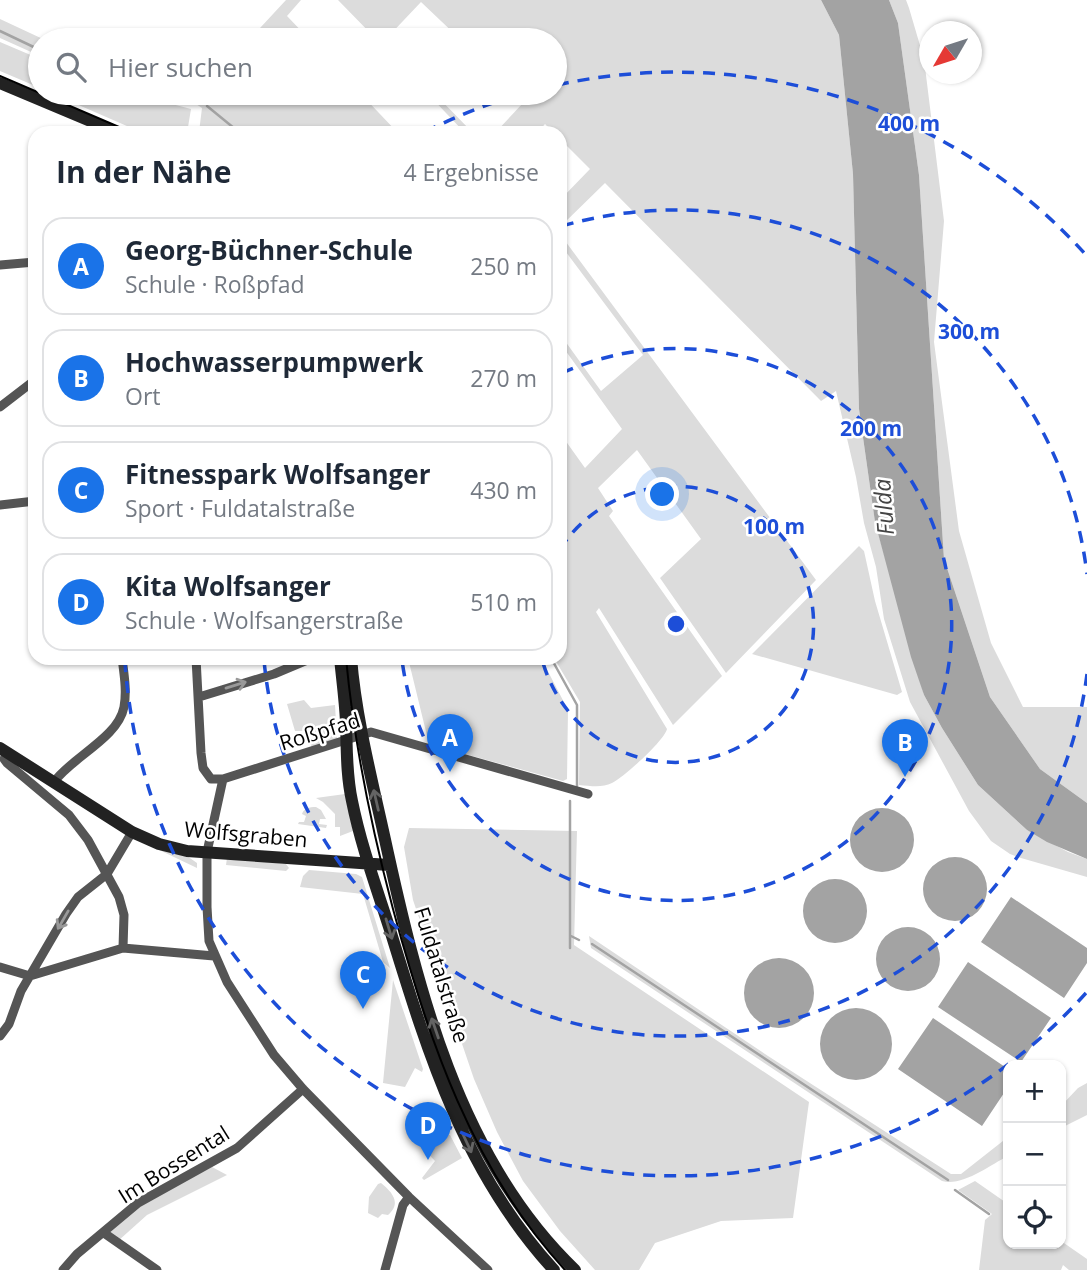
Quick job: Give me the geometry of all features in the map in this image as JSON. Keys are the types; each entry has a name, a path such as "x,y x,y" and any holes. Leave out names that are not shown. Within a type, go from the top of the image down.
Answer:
{"main road":[{"path":"0,83 28,95"},
{"path":"52,105 102,126"},
{"name":"Fuldatalstraße","path":"340,665 351,800 368,864 425,1040 457,1122 478,1164 506,1212 554,1270"},
{"name":"Fuldatalstraße","path":"352,665 361,736 389,865 428,1007 450,1068 474,1126 497,1169 523,1210 575,1270"},
{"name":"Wolfsgraben","path":"3,750 132,832 159,844 187,851 389,865"}],"street":[{"path":"0,265 28,263"},
{"path":"0,407 28,385"},
{"path":"0,505 28,502"},
{"path":"54,782 115,727 124,711 126,697 123,665"},
{"path":"197,665 203,768 211,779 223,779 207,852 209,941 214,956 227,982 274,1055 303,1089 409,1197 488,1270"},
{"path":"199,697 295,665"},
{"name":"Roßpfad","path":"223,779 371,733 588,794"},
{"path":"3,750 4,759 10,767 69,815 88,840 119,897 124,915 123,948"},
{"path":"0,1036 9,1024 21,991 66,914 78,897 107,874 132,832"},
{"path":"0,967 30,976 123,948 214,956"},
{"name":"Im Bossental","path":"63,1270 77,1254 138,1203 237,1148 303,1089"},
{"path":"384,1270 403,1205 409,1197"},
{"path":"104,1233 144,1267 157,1270"}],"shaded area":[{"path":"286,0 301,0 287,16 298,28 260,28"},
{"path":"338,0 821,0 839,35 853,174 859,409 875,522 924,695 978,785 1027,830 1087,859 1087,877 1010,854 991,841 969,811 910,702 884,619 876,567 836,391 821,401 605,183 567,220 567,193 590,169 567,146 567,126 502,126 521,105 567,105 567,28 448,28 421,2 396,28 365,28"},
{"path":"889,0 906,0 919,42 919,84 927,84 944,221 934,342 959,531 991,643 1023,707 1087,707 1087,803 1040,769 990,697 944,559 919,175 898,23"},
{"path":"0,19 28,32 28,51 0,38"},
{"path":"0,42 28,54 28,83 0,71"},
{"path":"79,105 176,105 191,109 188,126 127,126"},
{"path":"198,105 371,105 391,126 200,126 202,108"},
{"path":"438,105 446,105 466,126 458,126"},
{"path":"567,243 816,580 726,673 660,578 701,539 637,450 598,488 613,511 609,516 722,676 673,725 599,608 596,612 667,729 651,750 612,783 600,786 579,785 580,702 558,665 567,665 567,443 585,468 622,429 567,353 567,344 601,391 643,355 567,253"},
{"path":"859,546 864,551 875,601 902,692 897,695 752,654"},
{"path":"410,665 545,665 568,710 567,779 563,781 429,744"},
{"path":"304,700 311,708 335,705 337,739 312,747 303,731 295,731 287,704"},
{"path":"345,794 353,831 340,836 340,827 335,827 335,814 316,798"},
{"path":"316,807 326,819 320,819 319,824 327,825 326,828 298,824 304,822 304,810"},
{"path":"409,828 577,831 574,945 809,1102 793,1218 721,1221 655,1243 639,1270 595,1270 560,1231 523,1181 497,1132 474,1079 413,900 404,847"},
{"path":"153,847 187,856 197,863 197,868"},
{"path":"227,858 286,864 289,868 286,871 226,865"},
{"path":"309,870 356,874 362,877 390,968 383,962 363,894 300,887 303,876"},
{"path":"589,936 951,1174 961,1174 1003,1141 1003,1159 967,1178 942,1181 591,948"},
{"path":"393,980 423,1069 422,1072 415,1068 405,1087 383,1083"},
{"path":"1087,1083 1087,1115 1066,1126 1066,1101"},
{"path":"450,1135 462,1158 424,1180 422,1178 435,1161 417,1142 427,1137"},
{"path":"212,1167 227,1175 147,1215 118,1241 105,1232 138,1203"},
{"path":"975,1181 1003,1201 1003,1249 1066,1249 1066,1244 1087,1259 1087,1270 1069,1270 1063,1265 1061,1270 979,1270 985,1220 992,1214 958,1190"},
{"path":"381,1183 392,1194 395,1202 388,1215 382,1214 378,1218 368,1213 369,1197"}],"water":[{"name":"Fulda","path":"821,0 889,0 898,23 919,175 944,559 990,697 1040,769 1087,803 1087,859 1047,842 1027,830 978,785 924,695 911,657 875,522 859,409 853,174 839,35"},
{"path":"882,808 894,810 905,817 912,828 912,852 905,863 894,870 882,872 870,870 859,863 852,852 850,840 852,828 859,817 870,810"},
{"path":"949,857 961,857 978,866 985,877 985,901 978,912 961,921 949,921 937,916 928,907 923,895 923,883 928,871 937,862"},
{"path":"829,879 841,879 858,888 865,899 865,923 858,934 841,943 829,943 817,938 808,929 803,917 803,905 808,893 817,884"},
{"path":"1011,897 1087,948 1087,963 1064,998 981,942"},
{"path":"902,927 914,927 931,936 938,947 938,971 931,982 914,991 902,991 890,986 881,977 876,965 876,953 881,941 890,932"},
{"path":"786,958 799,964 808,973 812,979 812,1007 804,1018 793,1026 772,1028 754,1018 746,1007 744,986 754,968 765,960"},
{"path":"968,962 1051,1018 1022,1060 1018,1060 938,1007"},
{"path":"849,1008 863,1008 882,1018 892,1037 892,1051 882,1070 863,1080 849,1080 830,1070 820,1051 820,1037 830,1018"},
{"path":"933,1018 1003,1066 1003,1094 982,1126 898,1069"}],"waterway":[{"path":"0,31 28,44"},
{"path":"207,106 231,126"},
{"path":"555,665 577,705 577,786"},
{"path":"570,801 570,948"},
{"path":"571,936 579,940"},
{"path":"592,944 948,1180"},
{"path":"955,1190 989,1214"}],"tram line":[{"path":"0,76 28,88"},
{"path":"68,105 117,126"},
{"path":"347,665 364,784 378,847 407,958 438,1054 479,1146 504,1189 532,1231 565,1270"}],"place":[{"name":"Georg-Büchner-Schule","path":"450,772"},
{"name":"Hochwasserpumpwerk","path":"905,777"},
{"name":"Fitnesspark Wolfsanger","path":"363,1009"},
{"name":"Kita Wolfsanger","path":"428,1160"}]}
